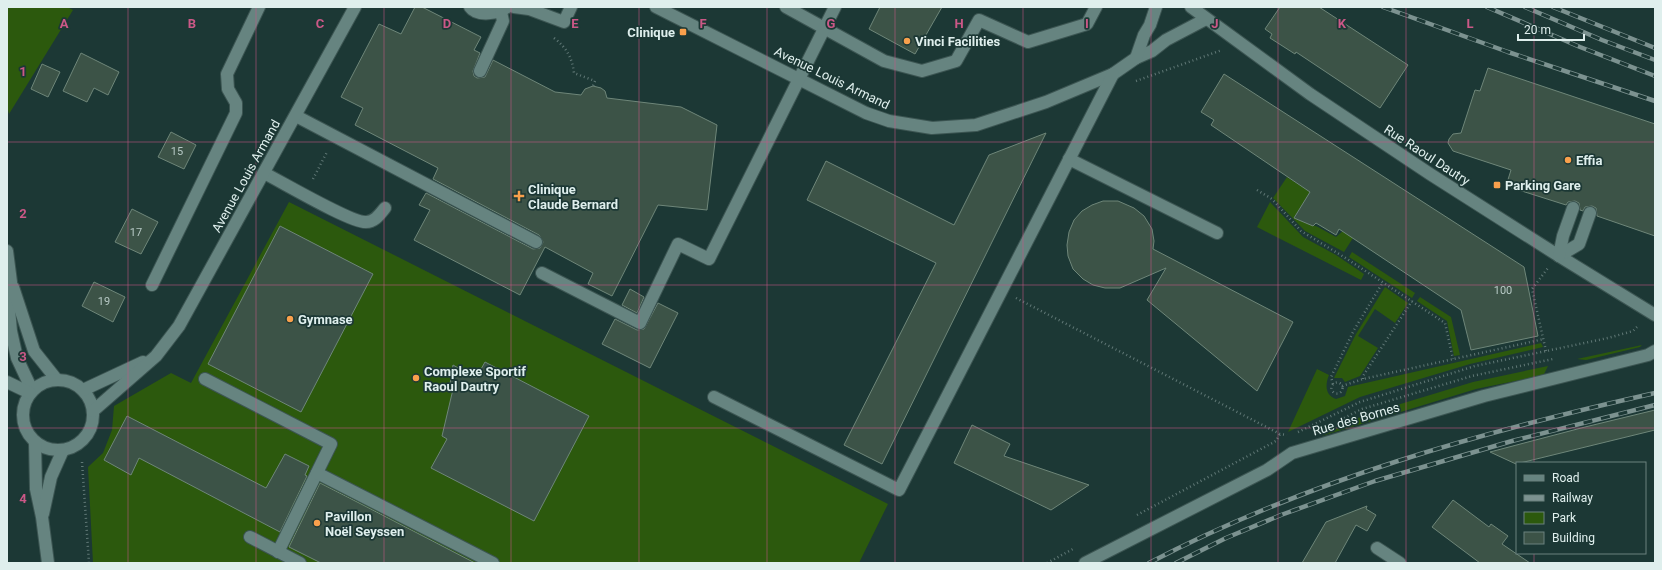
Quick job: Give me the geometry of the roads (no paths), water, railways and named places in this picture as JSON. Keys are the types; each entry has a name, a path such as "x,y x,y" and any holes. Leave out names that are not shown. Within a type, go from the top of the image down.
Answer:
{"street":[{"path":"152,285 236,113 236,103 228,89 227,74 259,7"},
{"name":"Avenue Louis Armand","path":"93,411 156,356 179,326 355,7"},
{"path":"470,7 472,10 481,13 504,9 503,21 480,71"},
{"path":"514,7 529,9 564,22 571,7"},
{"name":"Avenue Louis Armand","path":"656,7 866,113 889,121 932,128 976,125 1046,102 1113,74 1136,58 1152,51 1166,40 1206,19"},
{"path":"786,7 884,61 922,71 956,61 979,20 1028,42 1087,24 1096,7"},
{"path":"542,273 640,323 678,244 709,259 798,78 835,7"},
{"path":"1136,58 1156,7"},
{"name":"Rue Raoul Dautry","path":"1191,7 1310,94 1558,256 1655,316"},
{"path":"714,397 899,490 1113,74"},
{"path":"296,116 536,242"},
{"path":"1069,159 1217,233"},
{"path":"264,172 350,218 366,222 379,217 385,208"},
{"path":"1558,256 1573,208"},
{"path":"1558,256 1579,244 1590,213"},
{"path":"7,251 11,282 34,352 56,380"},
{"path":"11,282 9,334 31,392"},
{"name":"Rue des Bornes","path":"1085,563 1267,470 1292,453 1484,396 1648,355 1655,351"},
{"name":"Avenue Louis Armand","path":"83,390 156,356"},
{"path":"205,379 331,444 278,552"},
{"path":"56,380 75,384 83,390 91,403 93,422 89,432 82,441 73,447 63,450 51,450 35,442 24,427 23,419 25,401 31,392 48,381 56,380"},
{"path":"7,382 31,392"},
{"path":"35,442 36,490 42,517 48,563"},
{"path":"42,517 51,477 63,450"},
{"path":"317,473 493,563"},
{"path":"250,537 300,563"},
{"path":"1377,548 1400,563"}],"railway":[{"path":"1383,7 1508,52 1655,101"},
{"path":"1487,7 1580,47 1655,76"},
{"path":"1525,7 1602,40 1655,60"},
{"path":"1553,7 1655,48"},
{"path":"1149,563 1209,533 1333,483 1460,442 1525,424 1655,393"},
{"path":"1176,563 1226,538 1281,515 1375,481 1512,441 1655,405"}],"place":[{"name":"Clinique","path":"683,32"},
{"name":"Vinci Facilities","path":"907,41"},
{"name":"Effia","path":"1568,160"},
{"name":"Parking Gare","path":"1497,185"},
{"name":"Clinique Claude Bernard","path":"519,196"},
{"name":"Gymnase","path":"290,319"},
{"name":"Complexe Sportif Raoul Dautry","path":"416,378"},
{"name":"Pavillon Noël Seyssen","path":"317,523"}]}
